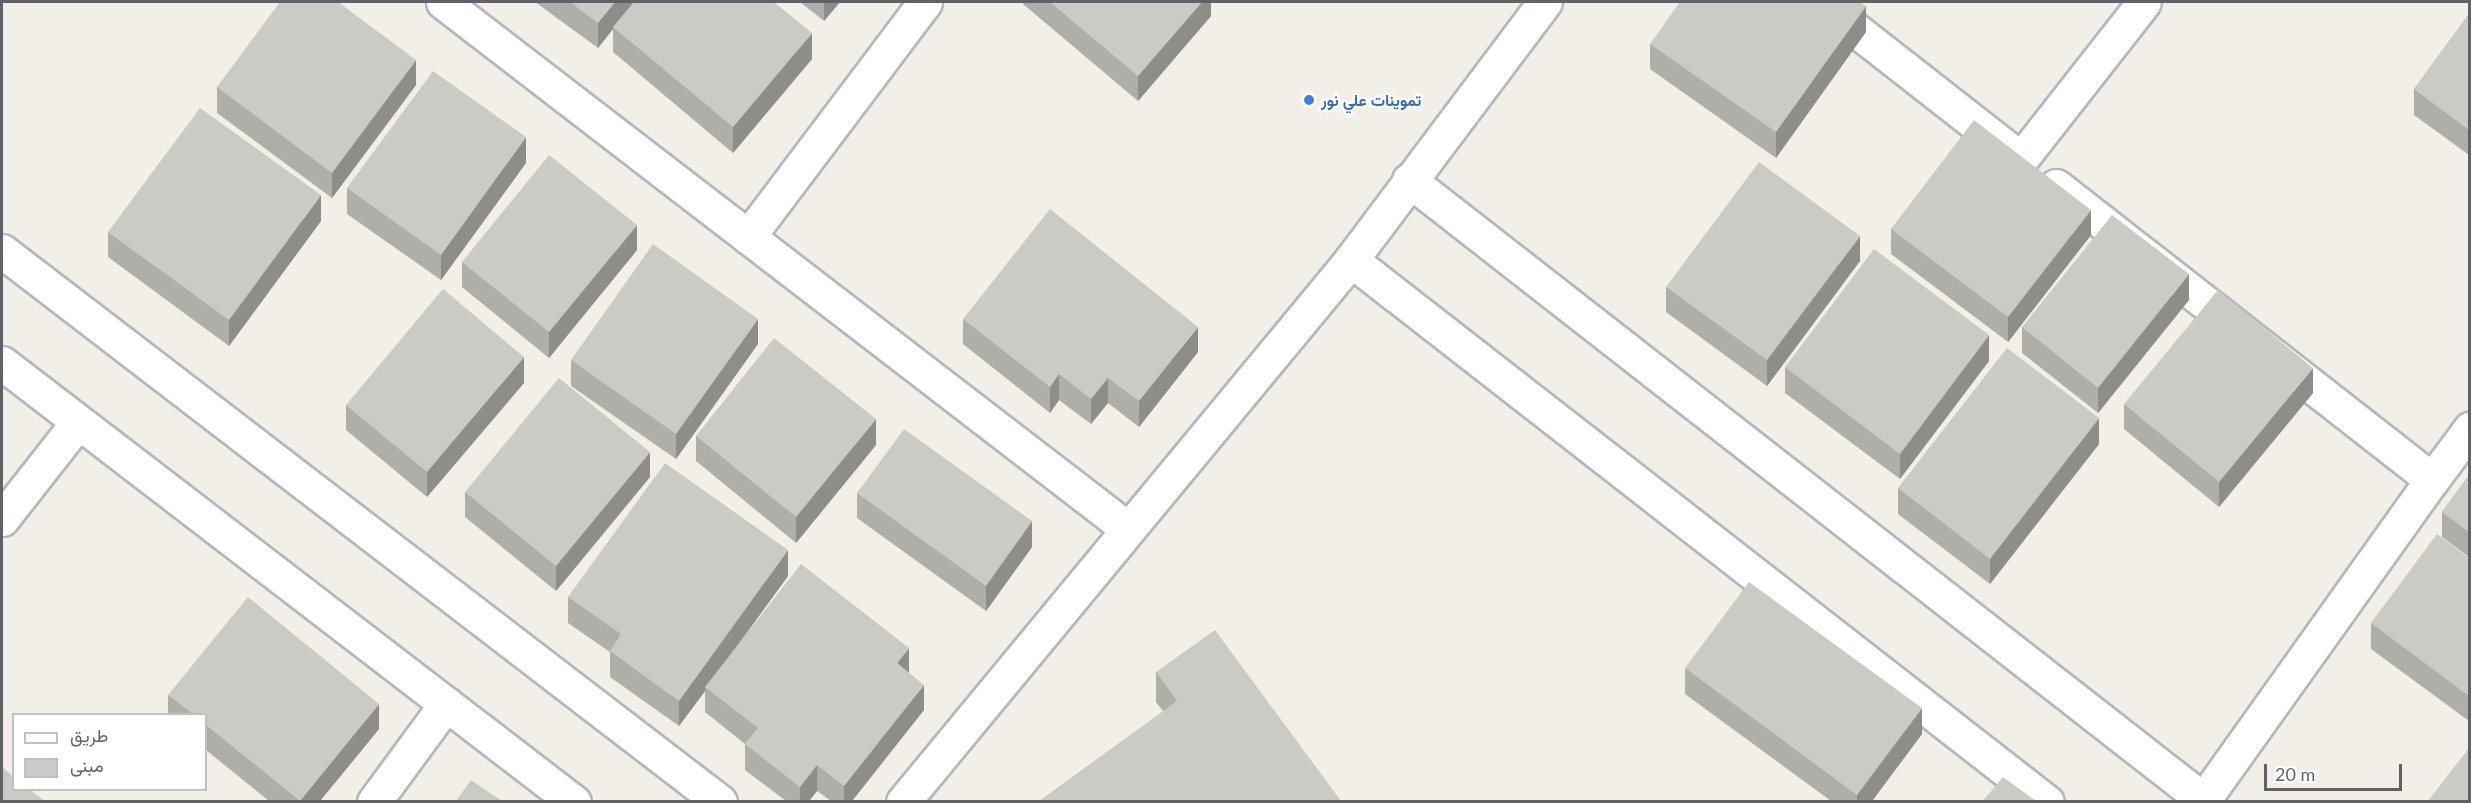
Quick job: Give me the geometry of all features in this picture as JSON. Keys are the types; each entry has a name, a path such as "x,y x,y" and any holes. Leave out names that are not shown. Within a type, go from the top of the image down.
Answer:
{"street":[{"path":"443,2 1128,529"},
{"path":"748,237 925,2"},
{"path":"903,801 1351,260 1545,2"},
{"path":"1820,2 2432,480"},
{"path":"2021,159 2144,2"},
{"path":"1409,180 2204,801 2469,429"},
{"path":"2,251 720,801"},
{"path":"1351,260 2047,801"},
{"path":"2,363 574,801"},
{"path":"2,519 78,422"},
{"path":"374,801 446,704"}],"building":[{"path":"280,2 338,2 416,60 332,173 217,87"},
{"path":"570,2 615,2 598,23"},
{"path":"634,2 774,2 812,33 733,127 613,27"},
{"path":"1050,2 1202,2 1138,76"},
{"path":"1680,2 1859,2 1866,6 1776,132 1650,44"},
{"path":"2469,14 2469,130 2414,89"},
{"path":"433,71 526,137 441,255 347,188"},
{"path":"200,108 321,195 229,320 108,232"},
{"path":"1974,120 2091,210 2008,317 1891,229"},
{"path":"549,155 637,225 549,332 462,262"},
{"path":"1759,162 1860,236 1767,360 1666,287"},
{"path":"1050,209 1198,327 1139,401 1108,378 1091,399 1059,374 1050,387 963,319"},
{"path":"2112,215 2189,274 2098,388 2022,327"},
{"path":"653,244 758,319 676,434 571,360"},
{"path":"1874,249 1989,335 1900,454 1785,367"},
{"path":"443,289 524,357 427,472 346,405"},
{"path":"2218,290 2313,368 2219,482 2124,404"},
{"path":"774,338 876,419 796,517 696,436"},
{"path":"2007,348 2099,418 1990,559 1898,488"},
{"path":"559,378 650,452 556,566 465,492"},
{"path":"904,429 1032,521 986,586 857,493"},
{"path":"665,463 788,550 679,701 610,651 621,634 568,597"},
{"path":"2469,475 2469,532 2442,512"},
{"path":"2437,534 2469,558 2469,696 2371,623"},
{"path":"801,564 909,648 897,663 924,685 844,786 817,765 800,787 745,744 758,728 705,687"},
{"path":"1749,582 1922,708 1857,795 1685,668"},
{"path":"248,597 379,704 300,801 207,726 207,713 192,713 168,695"},
{"path":"1215,630 1341,801 1039,801 1177,701 1156,672"},
{"path":"2469,748 2469,801 2428,801"},
{"path":"2,767 12,775 12,791 32,791 45,801 2,801"},
{"path":"2003,777 2036,801 1983,801"},
{"path":"471,780 502,801 456,801"}],"place":[{"name":"تموينات علي نور","path":"1309,100"}]}
